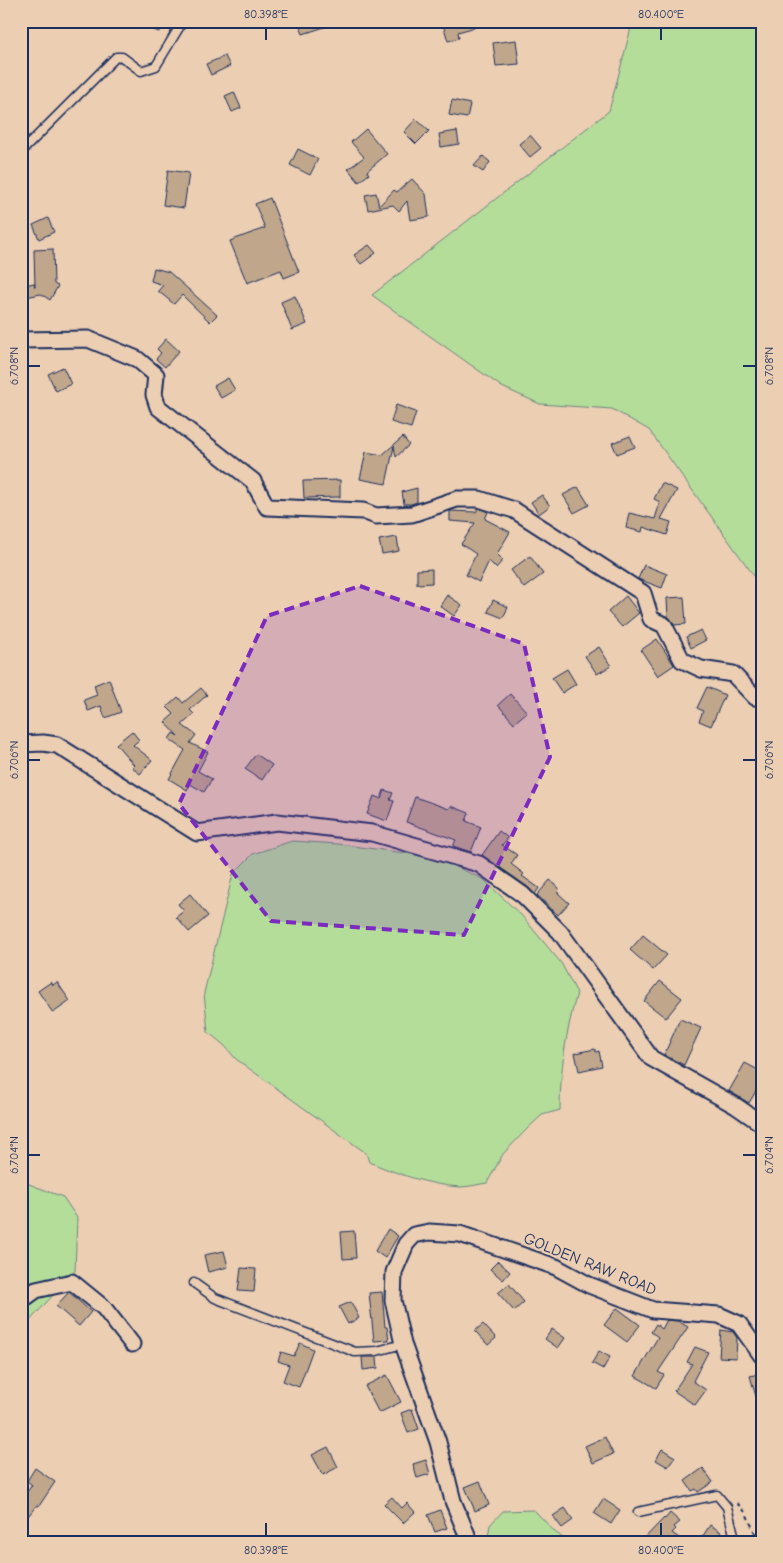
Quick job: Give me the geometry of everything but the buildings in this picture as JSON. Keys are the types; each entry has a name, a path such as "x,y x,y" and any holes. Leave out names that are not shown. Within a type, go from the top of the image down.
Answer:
{"street":[{"path":"21,340 88,339 137,359 156,375 154,395 158,407 253,481 267,507 363,511 376,516 412,514 457,499 479,499 514,510 643,593 651,619 664,626 682,660 701,669 733,674 756,697 762,698"},
{"path":"21,744 43,743 57,745 197,833 277,822 372,833 479,864 523,895 560,932 651,1058 736,1106 762,1124"},
{"name":"GOLDEN RAW ROAD","path":"470,1542 453,1501 438,1442 403,1344 393,1300 394,1272 406,1244 414,1235 430,1232 460,1234 556,1267 589,1285 653,1310 719,1314 740,1324 762,1356"},
{"path":"21,1301 36,1290 72,1282 104,1308 132,1344"}],"lane":[{"path":"21,152 116,57 122,57 140,71 156,66 182,21"},
{"path":"194,1282 216,1298 356,1352 377,1351 403,1344"},
{"path":"638,1512 717,1495 727,1507 736,1542"}],"path":[{"path":"717,1495 732,1498 746,1513 759,1542"}],"highlighted area":[{"path":"360,586 524,644 550,757 464,935 271,921 179,804 267,616"}],"green space":[{"path":"631,21 762,21 762,587 649,430 612,409 540,404 502,387 372,295 609,111 630,32"},
{"path":"292,841 338,844 434,857 483,879 522,916 561,963 577,993 564,1051 560,1110 542,1115 527,1129 503,1154 487,1183 460,1187 437,1184 402,1175 369,1162 366,1153 236,1059 225,1046 208,1032 204,993 233,874 253,854"},
{"path":"21,1181 63,1197 77,1218 75,1271 25,1326 21,1346"},
{"path":"534,1510 556,1533 569,1542 487,1542 490,1525 503,1511"}]}
